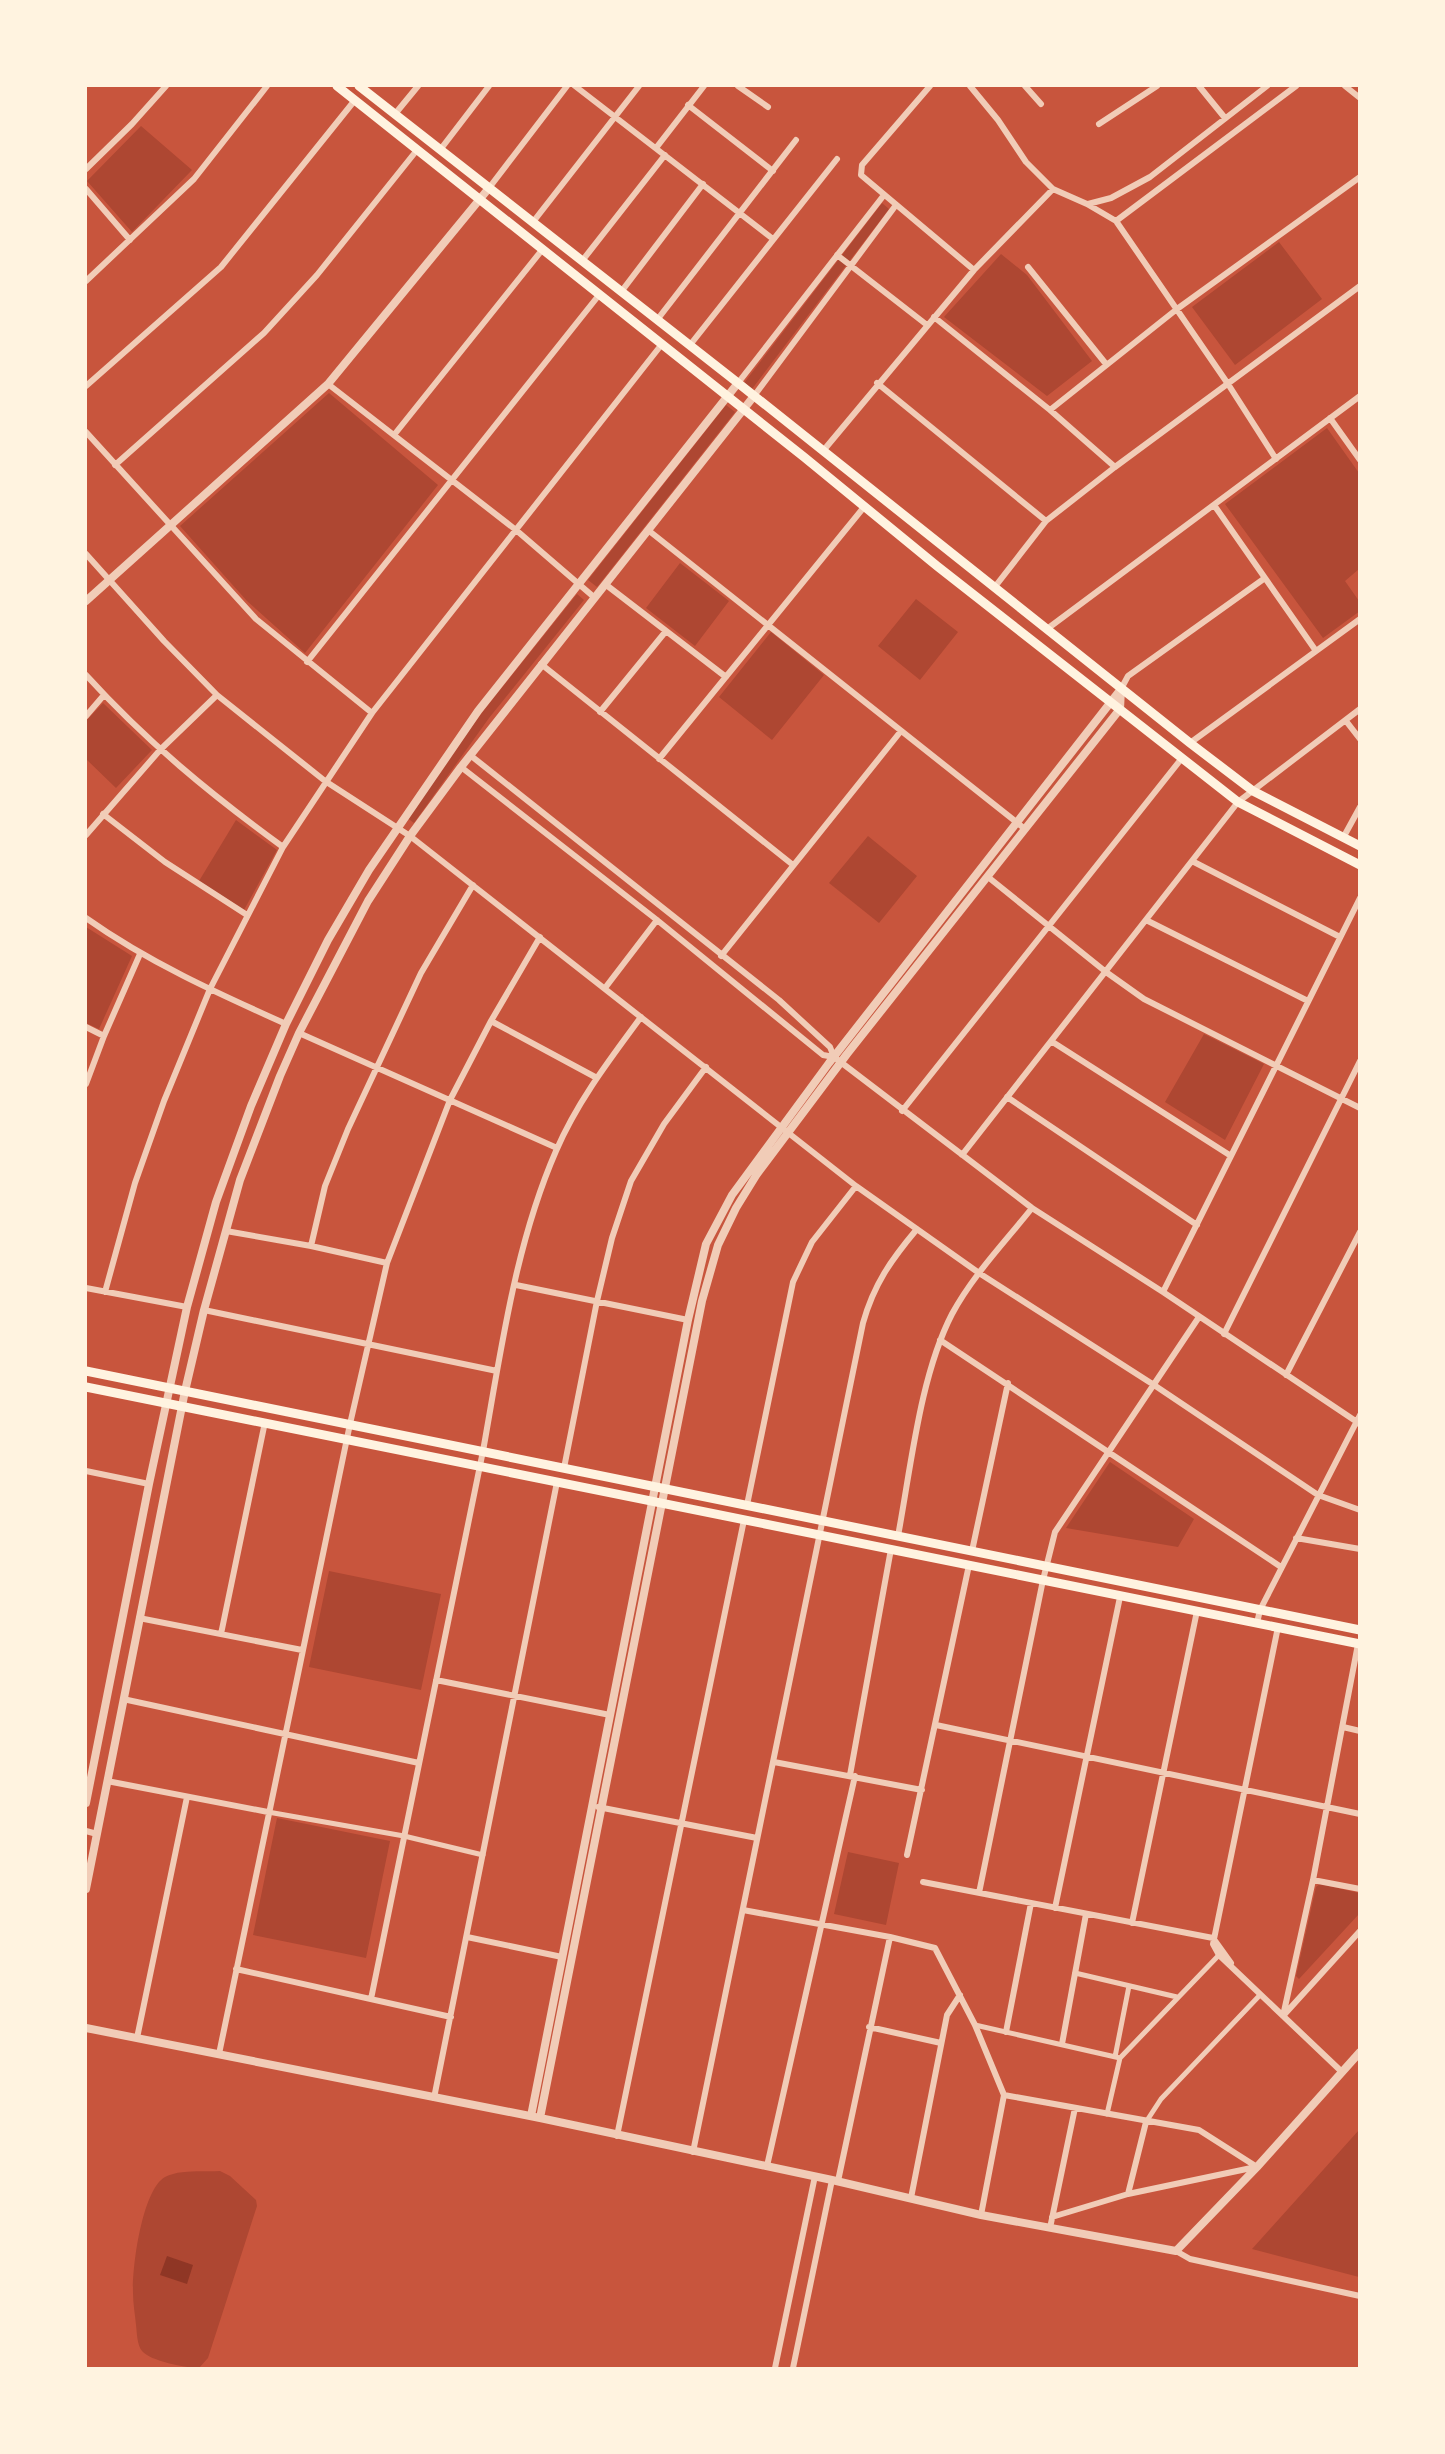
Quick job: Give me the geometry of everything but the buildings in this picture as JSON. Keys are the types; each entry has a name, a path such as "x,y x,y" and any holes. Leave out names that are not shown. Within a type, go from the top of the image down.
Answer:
{"main road":[{"path":"337,86 728,396 1109,703 1120,709 1238,802 1359,866"},
{"path":"359,86 1253,791 1359,846"},
{"path":"86,1371 1359,1630"},
{"path":"86,1387 1359,1644"}],"street":[{"path":"86,169 132,124 166,86"},
{"path":"86,281 194,179 267,86"},
{"path":"395,114 418,86"},
{"path":"440,150 489,86"},
{"path":"86,601 168,525 328,384 480,200 567,86"},
{"path":"575,86 773,239"},
{"path":"532,222 639,86"},
{"path":"656,148 704,86"},
{"path":"738,86 768,107"},
{"path":"930,86 862,165 861,174 974,270"},
{"path":"970,86 998,120 1026,162 1053,189 1087,204 1116,221 1228,384 1276,459"},
{"path":"1025,86 1041,104"},
{"path":"1099,124 1157,86"},
{"path":"1199,86 1225,118"},
{"path":"1087,204 1111,198 1143,182 1267,86"},
{"path":"1116,221 1296,86"},
{"path":"1345,86 1359,98"},
{"path":"86,387 221,267 355,100"},
{"path":"688,105 773,171"},
{"path":"657,320 795,140"},
{"path":"115,465 264,333 317,275 417,150"},
{"path":"582,261 665,155"},
{"path":"690,345 837,159"},
{"path":"1050,410 1177,309 1359,177"},
{"path":"621,292 703,184"},
{"path":"86,189 130,240"},
{"path":"823,451 974,270 1053,189"},
{"path":"86,1803 149,1484 188,1307 216,1202 251,1106 286,1023 328,940 397,826 478,711 884,195"},
{"path":"86,1889 185,1391 204,1310 240,1180 299,1033 368,901 410,836 540,664 754,396 896,205"},
{"path":"394,435 542,250"},
{"path":"837,255 927,325"},
{"path":"1028,267 1106,364"},
{"path":"994,588 1046,521 1359,286"},
{"path":"307,662 599,295"},
{"path":"934,317 1050,410 1115,467"},
{"path":"105,1292 135,1183 164,1101 210,989 246,915 283,847 372,713 662,344"},
{"path":"878,383 1046,521"},
{"path":"328,384 516,530 595,598"},
{"path":"1047,629 1359,396"},
{"path":"1330,418 1359,459"},
{"path":"86,432 168,525 256,619 372,713"},
{"path":"1214,506 1316,651"},
{"path":"659,759 864,507"},
{"path":"648,530 1022,826"},
{"path":"86,554 164,641 217,695 326,781 397,826 856,1186 980,1274 1154,1385 1318,1494 1359,1510"},
{"path":"837,1060 987,877 1128,676 1265,578"},
{"path":"605,584 726,677"},
{"path":"1190,743 1359,620"},
{"path":"600,712 666,631"},
{"path":"540,664 794,865"},
{"path":"86,675 160,750 198,783 283,847"},
{"path":"661,1487 700,1261 713,1229 732,1195 1022,826 1120,709 1121,689"},
{"path":"86,716 104,695"},
{"path":"86,835 160,750 217,695"},
{"path":"962,1155 1238,802 1359,709"},
{"path":"1346,721 1359,739"},
{"path":"721,956 901,731"},
{"path":"470,755 788,1008 830,1047 837,1060"},
{"path":"902,1111 1182,758"},
{"path":"461,767 657,920 823,1055 837,1060 1032,1208 1163,1292 1357,1423"},
{"path":"1343,838 1359,807"},
{"path":"103,814 165,862 246,915"},
{"path":"1192,861 1340,937"},
{"path":"987,877 1106,972 1144,999 1359,1108"},
{"path":"311,1246 326,1186 348,1129 421,974 473,885"},
{"path":"1163,1292 1359,898"},
{"path":"86,918 140,954 286,1023"},
{"path":"605,988 657,920"},
{"path":"1146,920 1308,1001"},
{"path":"219,2054 350,1424 387,1263 450,1100 491,1021 540,937"},
{"path":"86,1084 140,954"},
{"path":"371,1998 531,1213 557,1148 597,1078 641,1017"},
{"path":"491,1021 597,1078"},
{"path":"86,1027 104,1036"},
{"path":"299,1033 557,1148"},
{"path":"1051,1041 1231,1156"},
{"path":"1224,1334 1359,1061"},
{"path":"564,1468 597,1301 612,1238 631,1181 664,1124 706,1067"},
{"path":"1007,1097 1197,1225"},
{"path":"531,2116 562,1957 702,1301 718,1245 736,1208 784,1130"},
{"path":"747,1505 793,1282 812,1242 856,1186"},
{"path":"898,1536 926,1386 940,1340 953,1313 980,1274 1032,1208"},
{"path":"693,2152 863,1323 871,1297 884,1272 917,1229"},
{"path":"226,1231 311,1246 387,1263"},
{"path":"1286,1375 1359,1232"},
{"path":"516,1285 688,1320"},
{"path":"86,1288 188,1307"},
{"path":"204,1310 497,1371"},
{"path":"979,1893 1043,1580 1055,1532 1199,1317"},
{"path":"940,1340 1008,1383 1281,1567"},
{"path":"972,1551 1008,1383"},
{"path":"1257,1623 1260,1610 1318,1494 1357,1423 1359,1414"},
{"path":"221,1634 266,1422"},
{"path":"86,1471 149,1484"},
{"path":"434,2098 557,1482"},
{"path":"540,2118 610,1715 658,1502"},
{"path":"617,2136 744,1521"},
{"path":"1296,1538 1359,1549"},
{"path":"767,2166 822,1924 852,1776 891,1550"},
{"path":"907,1855 969,1565"},
{"path":"1055,1908 1120,1597"},
{"path":"1132,1923 1197,1611"},
{"path":"139,1618 302,1650"},
{"path":"1278,1627 1213,1938 1214,1948 1342,2072"},
{"path":"1283,2016 1359,1644"},
{"path":"436,1680 610,1715"},
{"path":"123,1699 419,1763"},
{"path":"936,1725 1359,1814"},
{"path":"1342,1727 1359,1731"},
{"path":"774,1762 922,1790"},
{"path":"107,1781 404,1836 483,1855"},
{"path":"137,2038 187,1797"},
{"path":"596,1806 757,1838"},
{"path":"86,1831 97,1834"},
{"path":"1312,1880 1359,1889"},
{"path":"923,1882 1213,1938 1239,1974"},
{"path":"1006,2032 1031,1903"},
{"path":"743,1910 890,1937 936,1948 975,2025 1004,2095 981,2215"},
{"path":"1062,2044 1086,1914"},
{"path":"1283,2016 1359,1931"},
{"path":"467,1937 562,1957"},
{"path":"793,2368 890,1937"},
{"path":"1117,2057 1219,1955"},
{"path":"236,1969 451,2017"},
{"path":"1075,1973 1178,1997"},
{"path":"1107,2114 1129,1986"},
{"path":"911,2198 941,2043 948,2015 960,1995"},
{"path":"1128,2194 1146,2121 1161,2099 1260,1995"},
{"path":"975,2025 1117,2057"},
{"path":"869,2027 941,2043"},
{"path":"86,2028 531,2116 815,2176 981,2215 1176,2251 1190,2259 1359,2296"},
{"path":"1176,2251 1257,2167 1359,2052"},
{"path":"1004,2095 1199,2130 1257,2167"},
{"path":"1050,2228 1075,2108"},
{"path":"1052,2217 1128,2194 1257,2167"},
{"path":"775,2368 815,2176"}],"shaded area":[{"path":"141,126 192,170 132,232 87,181"},
{"path":"882,203 889,209 752,389 744,383"},
{"path":"1279,242 1322,299 1235,365 1192,307"},
{"path":"1001,254 1027,275 1092,361 1047,396 944,317"},
{"path":"329,393 438,485 305,653 247,601 180,526"},
{"path":"726,405 735,412 597,587 588,580"},
{"path":"1327,428 1359,473 1359,569 1345,581 1359,601 1360,611 1323,638 1225,504"},
{"path":"680,563 729,601 695,646 646,608"},
{"path":"577,594 584,600 489,718 414,823 406,817 484,710"},
{"path":"916,599 958,632 920,680 878,646"},
{"path":"771,632 824,675 772,740 719,697"},
{"path":"103,703 152,750 116,788 86,759 86,721"},
{"path":"236,820 277,850 244,910 199,881"},
{"path":"868,836 917,876 879,923 829,883"},
{"path":"86,927 132,956 99,1029 86,1023"},
{"path":"1204,1034 1264,1064 1225,1140 1165,1102"},
{"path":"1110,1462 1194,1519 1178,1547 1066,1528"},
{"path":"329,1571 441,1594 421,1690 309,1667"},
{"path":"277,1818 390,1841 366,1958 253,1935"},
{"path":"848,1852 899,1863 886,1925 834,1914"},
{"path":"1320,1884 1359,1893 1359,1914 1299,1979 1296,1976 1316,1887"},
{"path":"1359,2130 1359,2277 1252,2249"},
{"path":"220,2171 230,2176 256,2200 257,2206 208,2358 199,2368 152,2358 140,2348 133,2301 137,2249 150,2197 157,2185 171,2174"},
{"path":"167,2256 193,2265 187,2284 160,2275"}]}
